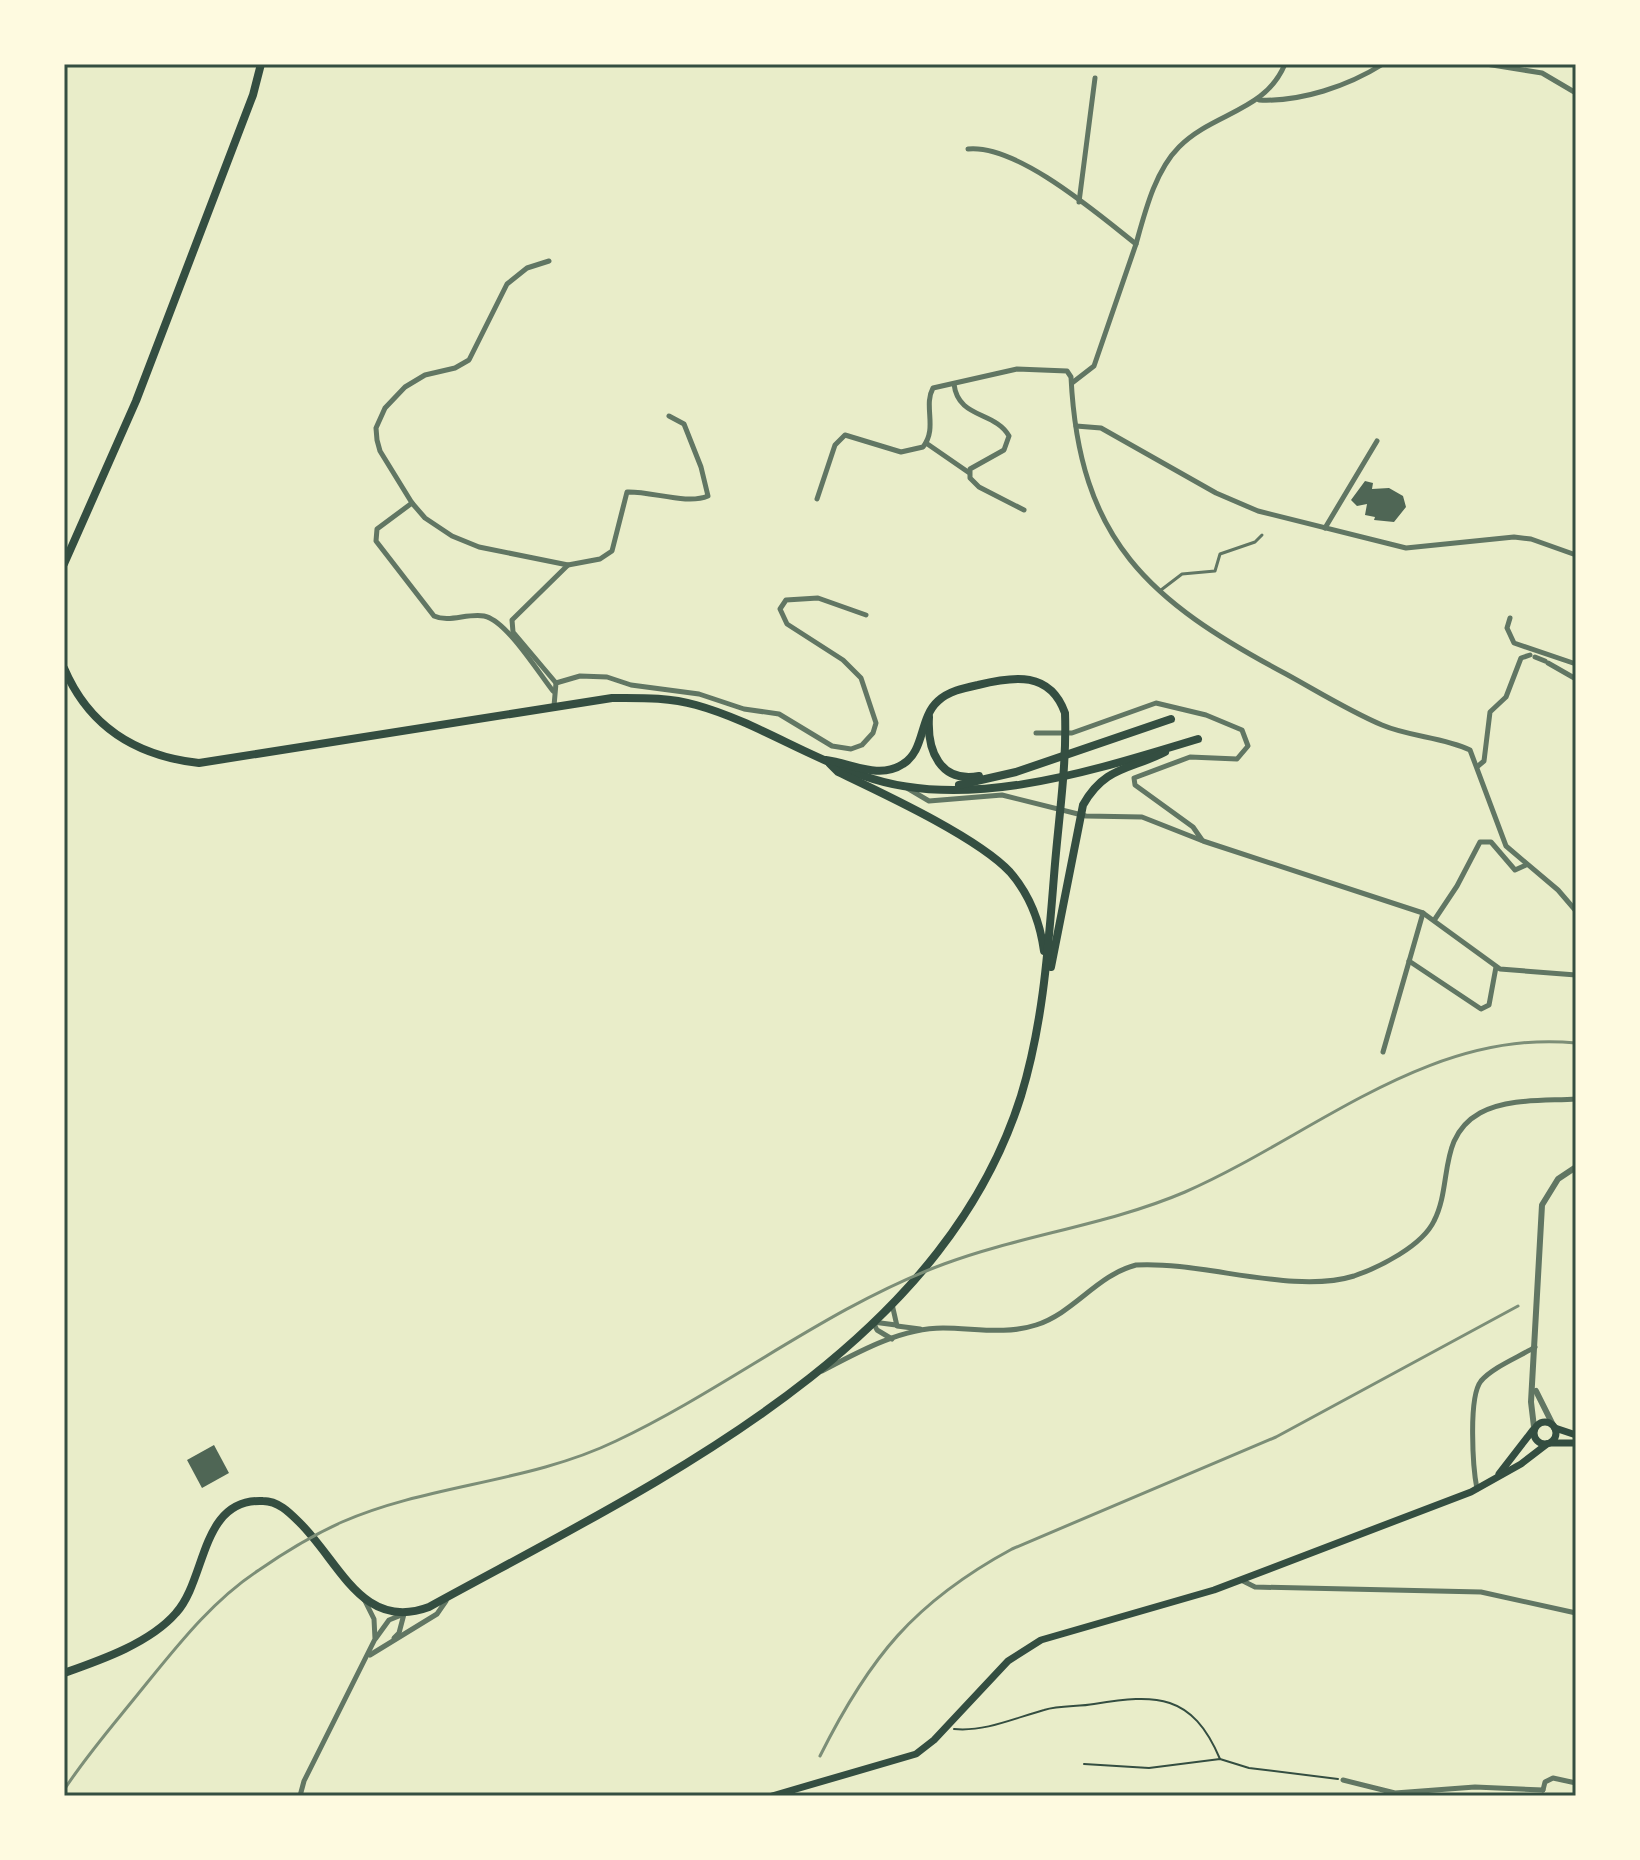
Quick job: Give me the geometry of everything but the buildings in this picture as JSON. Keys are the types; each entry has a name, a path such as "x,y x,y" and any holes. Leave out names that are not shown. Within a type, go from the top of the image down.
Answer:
{"main road":[{"path":"64,564 136,401 253,95 261,64"},
{"path":"64,668 90,714 120,738 149,754 199,763 612,698 673,700 699,706 865,777 919,788 964,790 1068,775 1198,739"},
{"path":"826,760 874,771 897,768 916,750 930,711 938,701 958,690 1024,677 1052,690 1065,713 1065,729 1044,991"},
{"path":"930,711 930,747 946,770 965,779 1016,772"},
{"path":"919,788 965,785 1016,772 1171,719"},
{"path":"64,1673 140,1640 168,1622 183,1604 216,1525 233,1509 246,1503 270,1501 289,1513 314,1537 363,1597 383,1611 404,1614 449,1595 641,1493 816,1374 911,1284 972,1201 999,1149 1020,1098 1058,942 1083,805 1097,784 1116,770 1154,758 1179,745"},
{"path":"826,760 838,772 980,848 1015,879 1041,928 1047,972"},
{"path":"1491,1480 1543,1421 1576,1435"},
{"path":"772,1796 911,1757 947,1726 1008,1661 1041,1640 1241,1580 1477,1489 1548,1444 1554,1439 1554,1426"},
{"path":"1534,1428 1537,1442 1576,1443"}],"street":[{"path":"1072,383 1094,366 1145,210 1174,153 1231,112 1258,100 1276,83 1285,64"},
{"path":"1258,100 1287,99 1335,86 1358,79 1383,64"},
{"path":"1486,64 1542,73 1576,93"},
{"path":"1079,202 1095,78"},
{"path":"968,149 989,149 1032,169 1136,244"},
{"path":"549,261 527,268 507,284 469,360 455,368 425,375 405,387 379,417 376,428 380,451 412,503 425,518 466,543 568,565 600,559 612,551 627,492 671,494 691,500 708,496 701,467 684,424 669,416"},
{"path":"817,499 835,445 845,435 901,452 918,449 926,443 932,431 930,392 936,387 1028,368 1067,371 1072,383 1076,426 1106,521 1130,563 1158,593 1242,650 1384,725 1470,750 1502,839 1511,853 1558,890 1576,911"},
{"path":"954,384 964,408 1001,427 1009,436 1004,450 973,466 969,472"},
{"path":"1076,426 1101,428 1246,507 1325,528 1406,548 1514,537 1531,539 1576,555"},
{"path":"1325,528 1377,441"},
{"path":"926,443 969,472 979,487 1024,510"},
{"path":"412,503 377,529 376,541 434,616 441,619 483,616 501,624 553,691"},
{"path":"556,683 513,632 512,620 568,565"},
{"path":"556,683 599,676 631,685 699,694 744,709 779,714 818,739 851,749 866,742 876,728 864,684 843,660 787,624 780,609 786,600 809,597 866,615"},
{"path":"1510,618 1507,628 1514,643 1576,664"},
{"path":"1478,766 1484,761 1490,712 1506,697 1521,658 1532,656 1576,679"},
{"path":"554,707 556,683"},
{"path":"1036,733 1072,733 1126,715 1139,706 1156,703 1206,715 1242,730 1248,746 1237,759 1190,757 1134,778 1135,785 1193,827 1203,841"},
{"path":"904,786 929,801 1002,795 1086,816 1142,817 1203,841 1423,913 1496,967 1512,972 1576,975"},
{"path":"1435,919 1480,842 1491,842 1515,870 1526,865"},
{"path":"1383,1052 1423,913"},
{"path":"1409,961 1481,1009 1490,1002 1496,967"},
{"path":"873,1322 925,1330 999,1330 1037,1325 1074,1305 1115,1272 1136,1265 1335,1280 1374,1267 1409,1247 1433,1224 1452,1144 1471,1119 1492,1108 1510,1104 1576,1099"},
{"path":"1534,1428 1542,1205 1558,1179 1576,1167"},
{"path":"893,1302 897,1326"},
{"path":"873,1322 877,1330 893,1339"},
{"path":"816,1374 893,1339 925,1330"},
{"path":"1477,1489 1471,1445 1478,1386 1489,1375 1536,1346"},
{"path":"1534,1383 1541,1407 1554,1426"},
{"path":"1241,1580 1255,1587 1481,1592 1576,1613"},
{"path":"370,1656 437,1614 449,1595"},
{"path":"300,1796 304,1781 370,1656 375,1639 374,1619 363,1597"},
{"path":"391,1642 399,1633 404,1614"},
{"path":"375,1639 389,1620 404,1614"},
{"path":"1343,1780 1395,1793 1475,1787 1544,1793 1545,1782 1553,1778 1576,1783"}],"lane":[{"path":"1158,593 1182,574 1215,571 1220,554 1255,542 1262,535"}],"path":[{"path":"947,1726 957,1730 1007,1723 1047,1709 1133,1697 1164,1698 1189,1715 1211,1738 1220,1759"},
{"path":"1084,1764 1149,1768 1220,1759 1249,1768 1343,1780"}],"railway":[{"path":"64,1790 109,1729 209,1611 241,1582 331,1527 409,1499 514,1475 583,1455 657,1420 818,1325 901,1282 974,1254 1126,1213 1185,1192 1373,1091 1421,1069 1471,1052 1522,1043 1576,1043"},
{"path":"820,1756 876,1661 921,1612 978,1569 1012,1549 1276,1437 1518,1306"}]}
